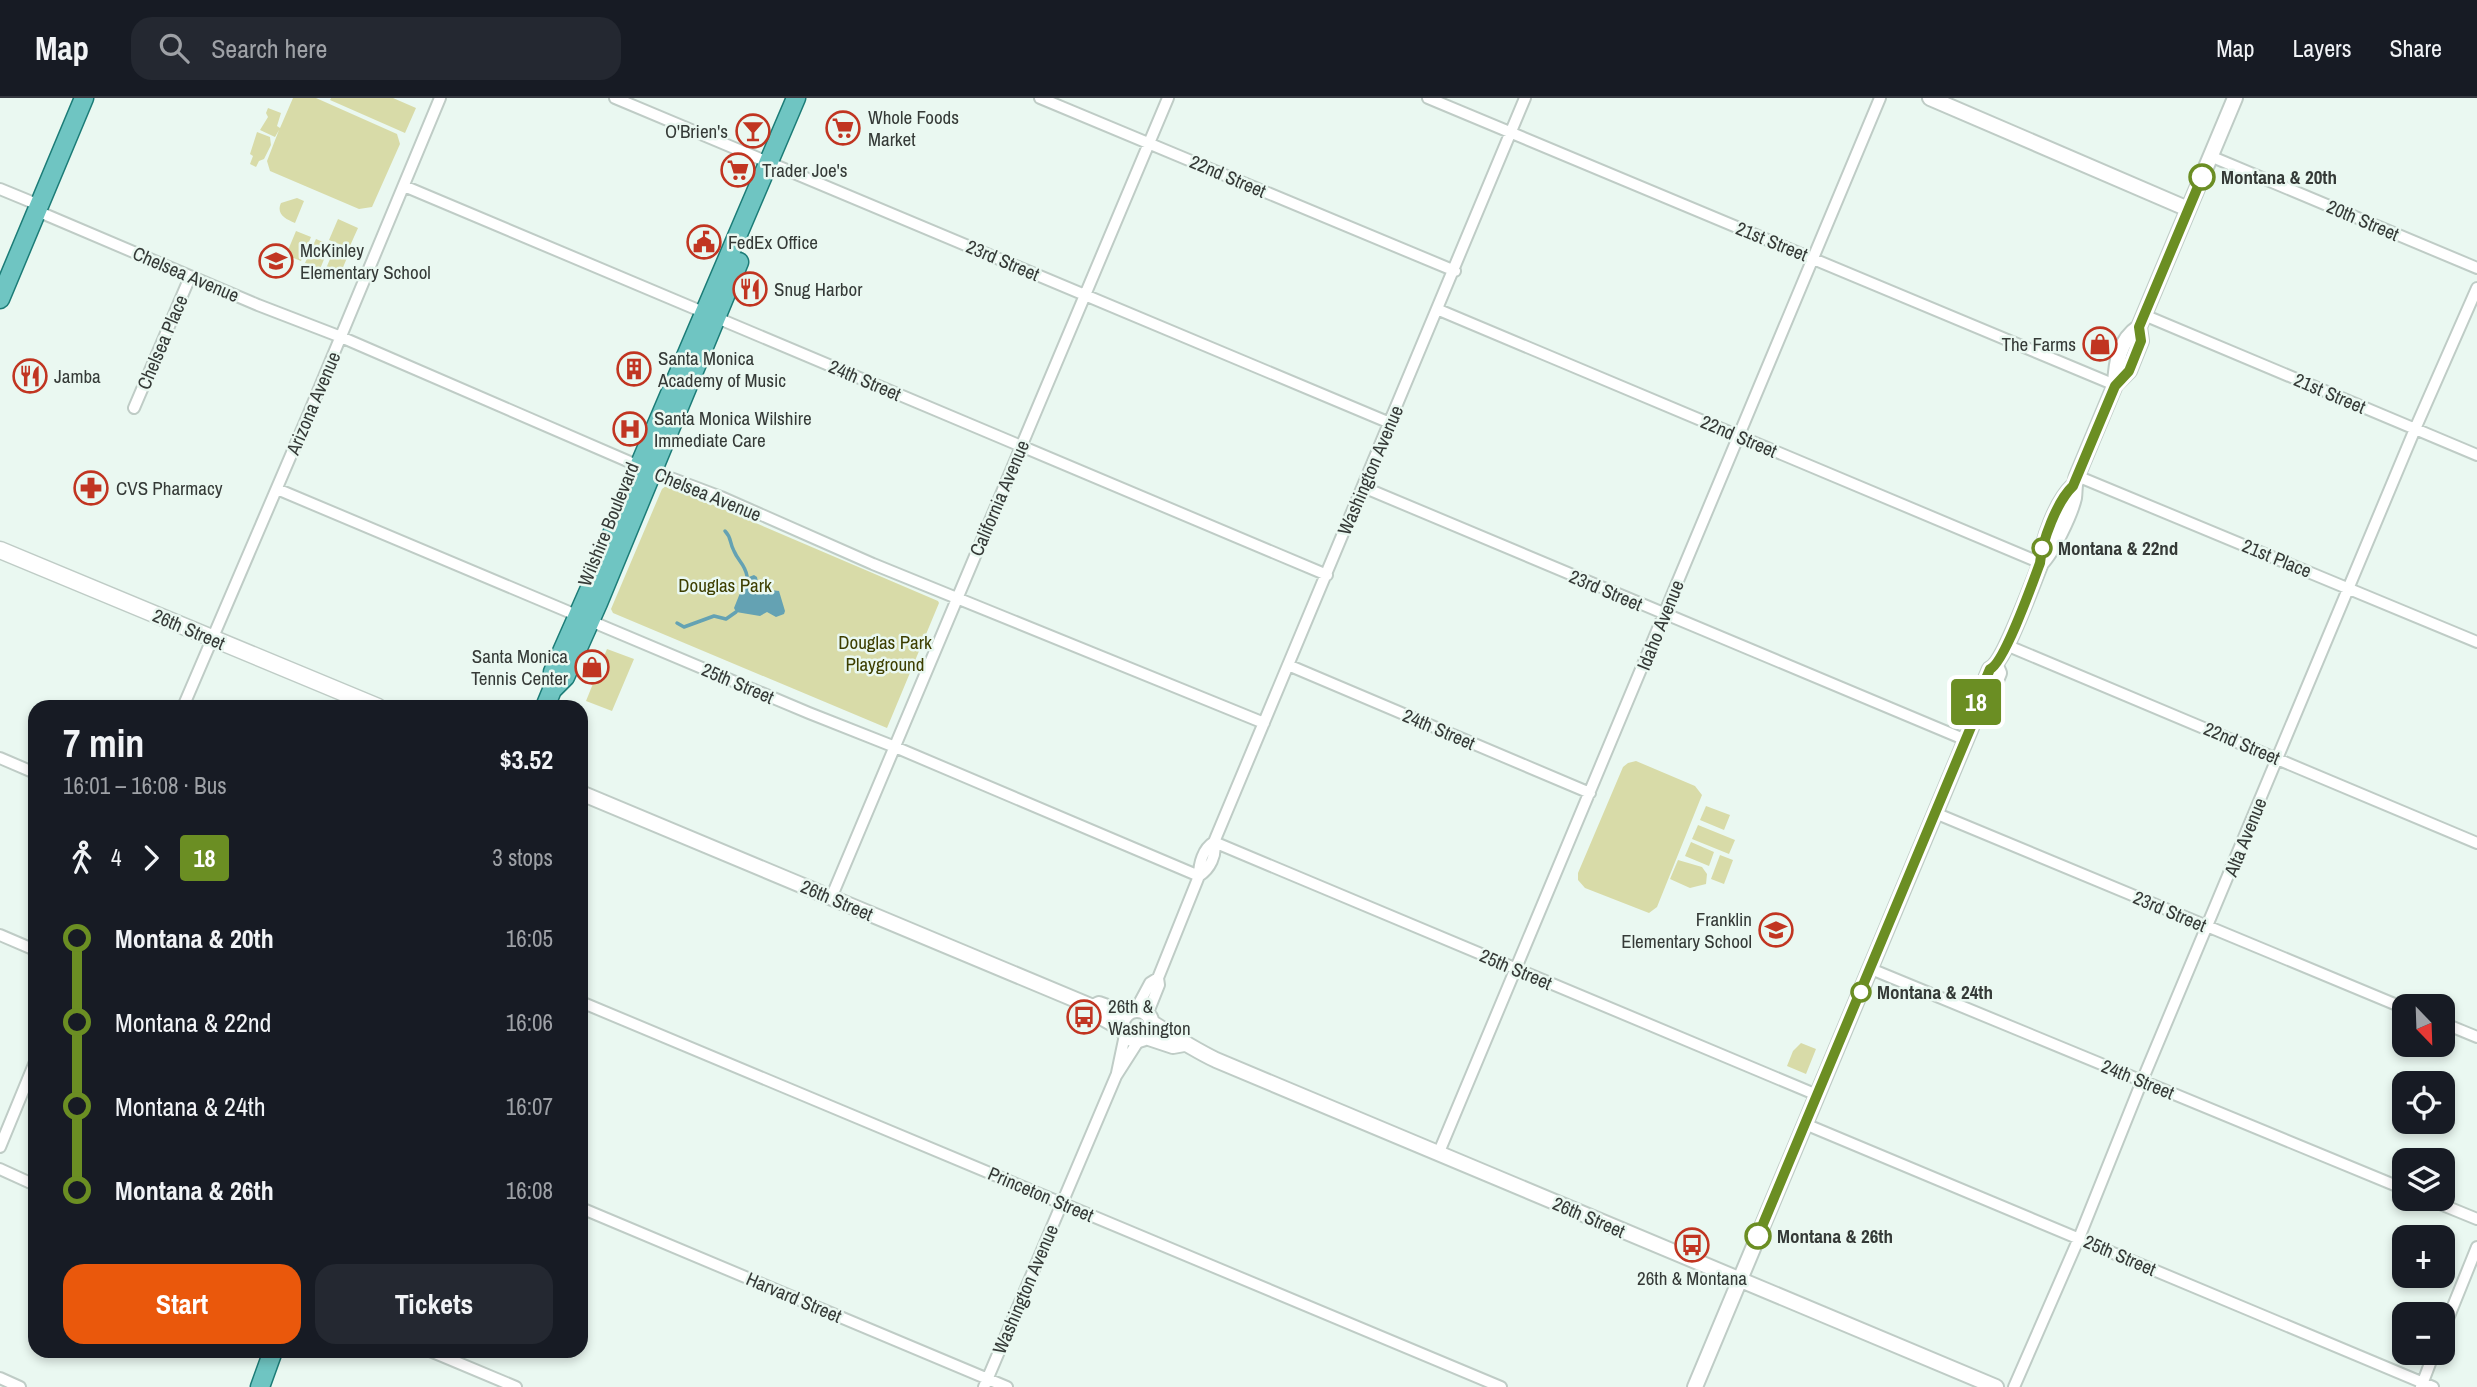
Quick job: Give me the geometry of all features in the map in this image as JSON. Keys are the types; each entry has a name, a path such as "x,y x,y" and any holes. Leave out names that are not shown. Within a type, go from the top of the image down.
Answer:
{"main road":[{"path":"0,299 84,98"},
{"name":"Wilshire Boulevard","path":"774,165 796,98"},
{"name":"Wilshire Boulevard","path":"548,699 553,672 584,619 774,165 808,98"},
{"name":"26th Street","path":"0,550 361,700"},
{"path":"260,1387 270,1358"}],"street":[{"name":"Arizona Avenue","path":"186,700 440,98"},
{"name":"23rd Street","path":"615,98 1390,423"},
{"name":"22nd Street","path":"1040,98 1455,271"},
{"name":"California Avenue","path":"831,898 1168,98"},
{"name":"21st Street","path":"1428,98 2115,386"},
{"name":"Washington Avenue","path":"1140,1015 1159,985 1158,978 1199,876 1199,866 1207,846 1214,842 1265,723 1525,98"},
{"name":"Idaho Avenue","path":"1439,1152 1880,98"},
{"path":"1930,98 2188,209"},
{"path":"1695,1387 1966,740 1976,715 1974,707 1990,669 1996,666 2006,645 2040,563 2050,554 2074,498 2075,481 2115,386 2129,371 2141,341 2142,321 2235,98"},
{"name":"20th Street","path":"2210,156 2477,268"},
{"name":"24th Street","path":"404,186 1327,575"},
{"name":"Chelsea Avenue","path":"0,189 190,277 341,337 873,564 1265,723"},
{"name":"Chelsea Place","path":"134,408 190,277"},
{"name":"Alta Avenue","path":"2014,1387 2079,1238 2415,429 2477,288"},
{"name":"22nd Street","path":"1438,310 2040,563"},
{"name":"21st Street","path":"2142,321 2477,455"},
{"name":"21st Place","path":"2075,481 2349,588 2477,642"},
{"name":"23rd Street","path":"1363,487 1966,740"},
{"name":"25th Street","path":"276,489 1199,876"},
{"name":"22nd Street","path":"2006,645 2477,843"},
{"name":"24th Street","path":"1288,665 1590,793"},
{"path":"0,758 28,770"},
{"name":"26th Street","path":"588,796 1093,1007 1099,1004 1140,1015 1177,1037 1184,1045 1996,1387"},
{"name":"23rd Street","path":"1935,813 2392,1003"},
{"name":"25th Street","path":"1214,842 1817,1095"},
{"path":"0,935 28,947"},
{"name":"24th Street","path":"1871,969 2392,1184"},
{"name":"Princeton Street","path":"588,1005 1501,1387"},
{"name":"26th Street","path":"1093,1007 1095,1014 1133,1035 1173,1046 1184,1045"},
{"path":"1140,1015 1150,1032 1133,1035 1122,1021 1140,1015"},
{"path":"2455,1028 2477,1037"},
{"name":"Washington Avenue","path":"986,1383 1133,1035"},
{"path":"0,1147 28,1079"},
{"name":"25th Street","path":"1805,1124 2426,1385"},
{"path":"0,1170 28,1182"},
{"path":"2455,1210 2477,1219"},
{"name":"Harvard Street","path":"588,1211 986,1383 1007,1387"},
{"path":"2455,1302 2477,1247"},
{"path":"447,1358 516,1387"},
{"path":"2426,1385 2431,1365"},
{"path":"0,1378 20,1387"}],"green space":[{"path":"293,98 316,98 397,134 400,144 372,207 359,209 270,171 267,161 279,130 275,137 260,130 268,117 268,108 281,113 277,126 280,128"},
{"path":"393,98 416,108 405,133 330,100"},
{"path":"257,132 270,137 271,145 264,159 259,161 256,167 250,164 253,156 250,154"},
{"path":"297,198 304,201 295,223 282,216 280,207 281,203"},
{"path":"338,219 358,228 349,248 329,240"},
{"path":"296,231 311,237 301,261 286,255"},
{"path":"316,239 330,245 320,269 305,263"},
{"path":"335,247 349,253 339,277 325,271"},
{"name":"Douglas Park","path":"667,485 938,601 887,728 613,613 611,609 662,489"},
{"path":"607,649 634,659 612,711 586,700"},
{"path":"1636,761 1695,786 1702,795 1657,907 1649,913 1585,888 1578,880 1578,873 1623,767"},
{"path":"1706,806 1730,815 1724,830 1700,820"},
{"path":"1698,825 1735,840 1729,854 1692,839"},
{"path":"1691,842 1714,852 1709,866 1685,856"},
{"path":"1720,855 1733,860 1724,884 1711,879"},
{"path":"1678,860 1702,867 1707,874 1706,884 1690,888 1670,879"},
{"path":"1801,1043 1816,1049 1806,1074 1787,1066 1793,1051"}],"water":[{"path":"754,575 759,588 768,586 771,590 779,591 784,614 776,617 767,612 760,616 736,612 734,608 746,578"}],"waterway":[{"path":"725,531 747,576"},
{"path":"677,623 684,627 714,616 726,619 736,612"}],"bus line":[{"name":"18","path":"1758,1236 1976,715 1974,707 1990,669 1996,666 2003,652 2040,563 2042,548 2065,494 2073,486 2115,386 2129,371 2141,341 2139,327 2202,177"}],"place":[{"name":"Whole Foods Market","path":"843,128"},
{"name":"O'Brien's","path":"753,131"},
{"name":"Trader Joe's","path":"738,170"},
{"name":"Montana & 20th","path":"2202,177"},
{"name":"FedEx Office","path":"704,242"},
{"name":"McKinley Elementary School","path":"276,261"},
{"name":"Snug Harbor","path":"750,289"},
{"name":"The Farms","path":"2100,344"},
{"name":"Santa Monica Academy of Music","path":"634,369"},
{"name":"Jamba","path":"30,376"},
{"name":"Santa Monica Wilshire Immediate Care","path":"630,429"},
{"name":"CVS Pharmacy","path":"91,488"},
{"name":"Montana & 22nd","path":"2042,548"},
{"name":"Santa Monica Tennis Center","path":"592,667"},
{"name":"Franklin Elementary School","path":"1776,930"},
{"name":"Montana & 24th","path":"1861,992"},
{"name":"26th & Washington","path":"1084,1017"},
{"name":"Montana & 26th","path":"1758,1236"},
{"name":"26th & Montana","path":"1692,1245"}],"park label":[{"name":"Douglas Park Playground","path":"885,653"}]}
